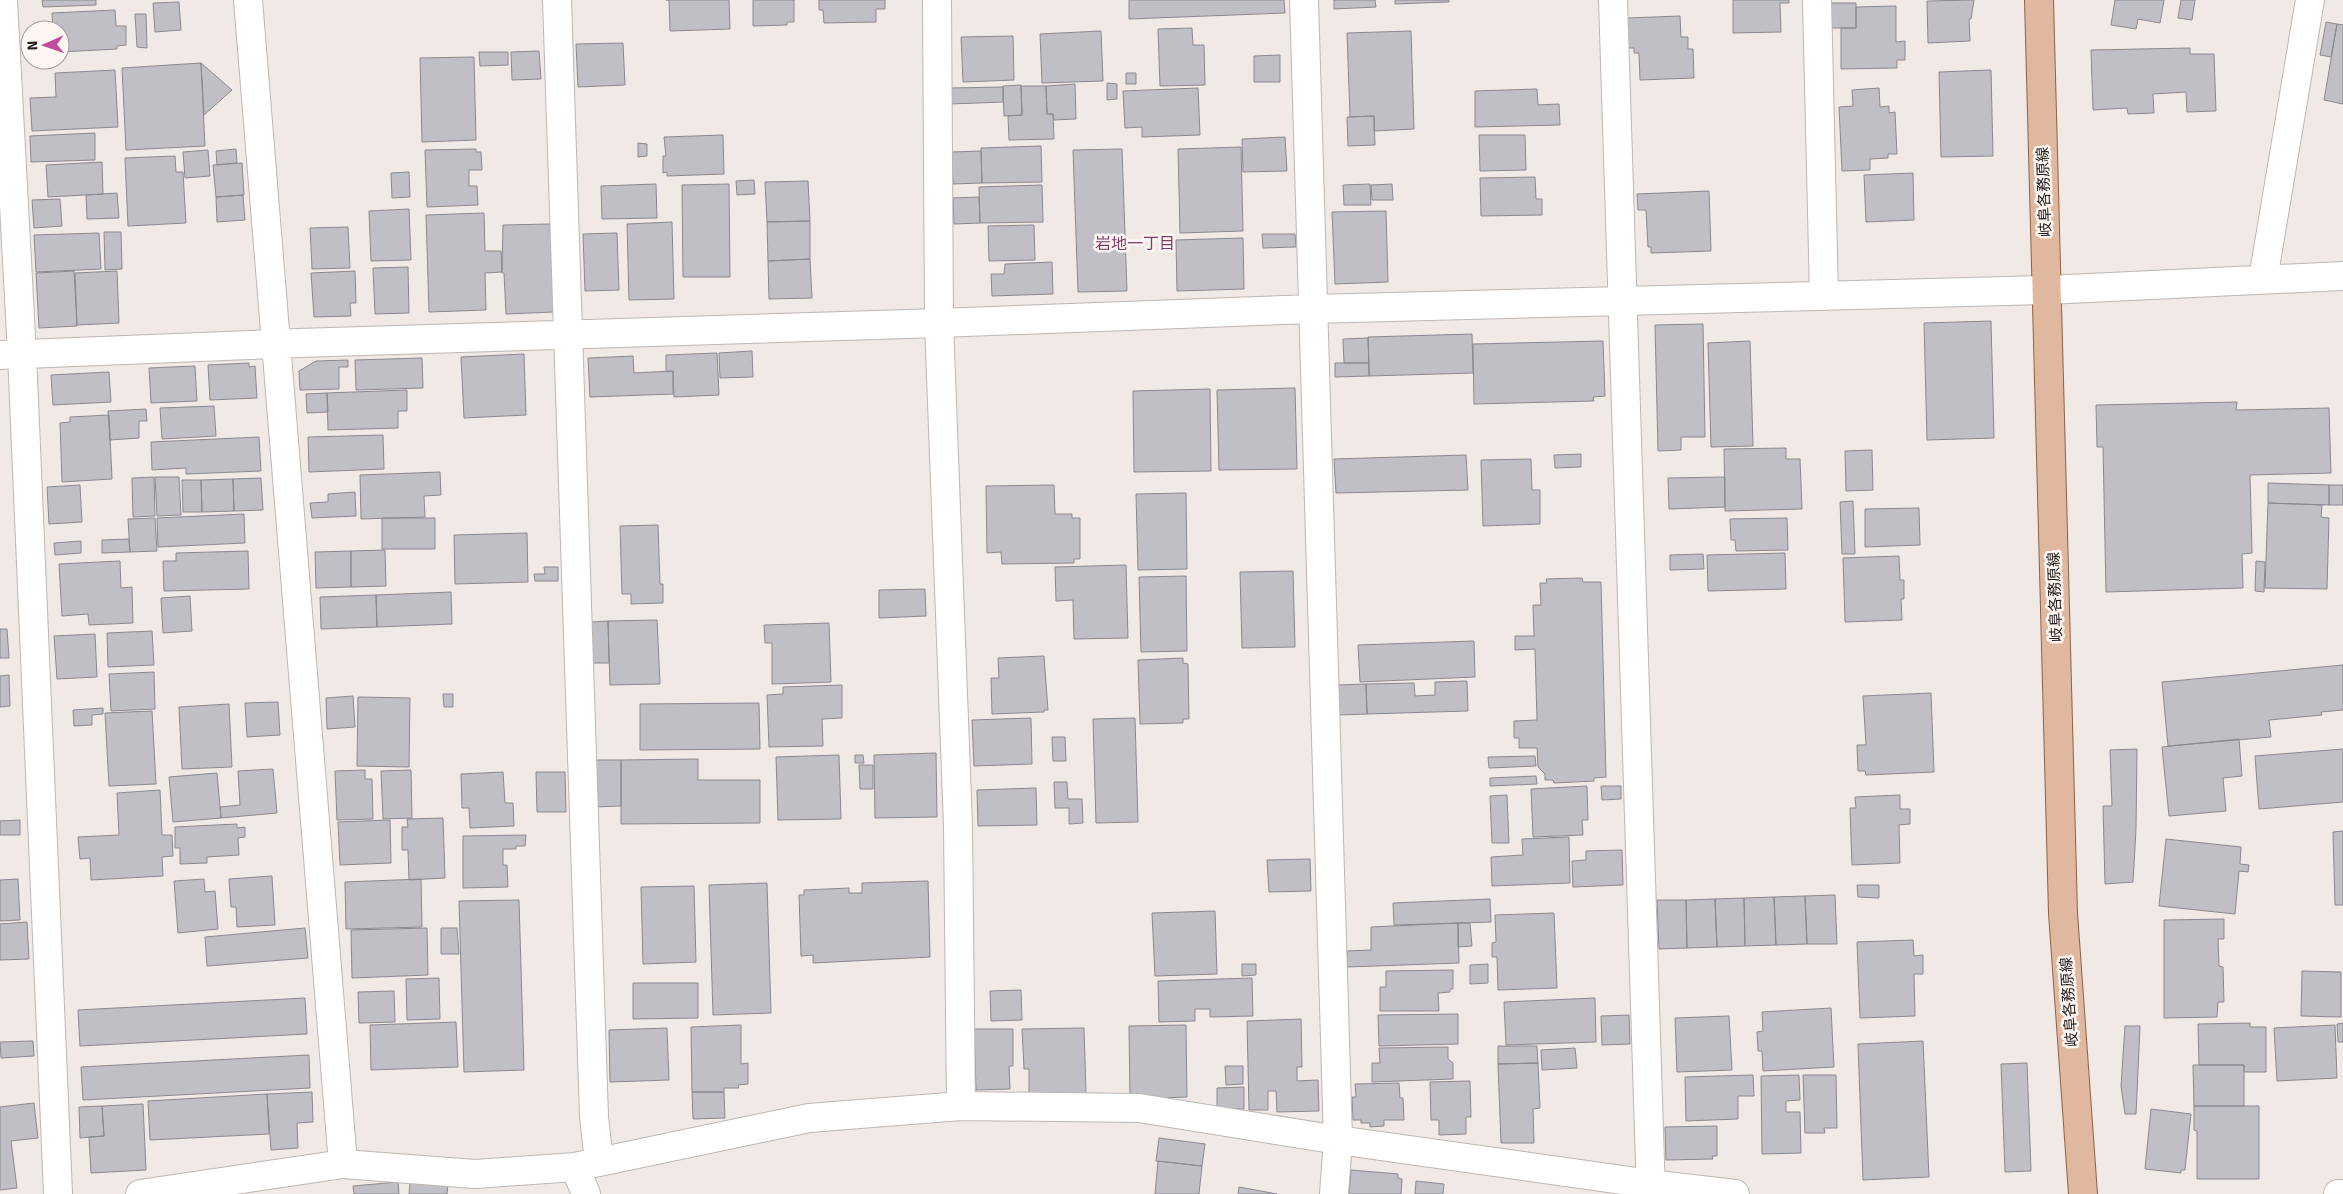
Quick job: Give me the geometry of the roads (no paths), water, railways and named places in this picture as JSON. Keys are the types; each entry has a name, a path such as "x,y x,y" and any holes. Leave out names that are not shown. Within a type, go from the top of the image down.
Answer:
{"main road":[{"name":"岐阜各務原線","path":"2039,0 2063,913 2083,1194"}],"street":[{"path":"3,0 11,354 58,1194"},
{"path":"248,0 343,1164"},
{"path":"557,0 594,1117 587,1164 586,1194"},
{"path":"937,0 939,323 958,826 961,1106"},
{"path":"1304,0 1338,1140 1334,1194"},
{"path":"1613,0 1651,1189"},
{"path":"1817,0 1824,296"},
{"path":"2263,280 2310,0"},
{"path":"11,354 1313,309 2047,290 2343,276"},
{"path":"140,1194 200,1189 343,1164 475,1174 587,1164 809,1118 961,1106 1139,1108 1651,1189 1735,1194"},
{"path":"2338,1194 2343,1194"}],"district":[{"name":"岩地一丁目","path":"1135,244"}]}
